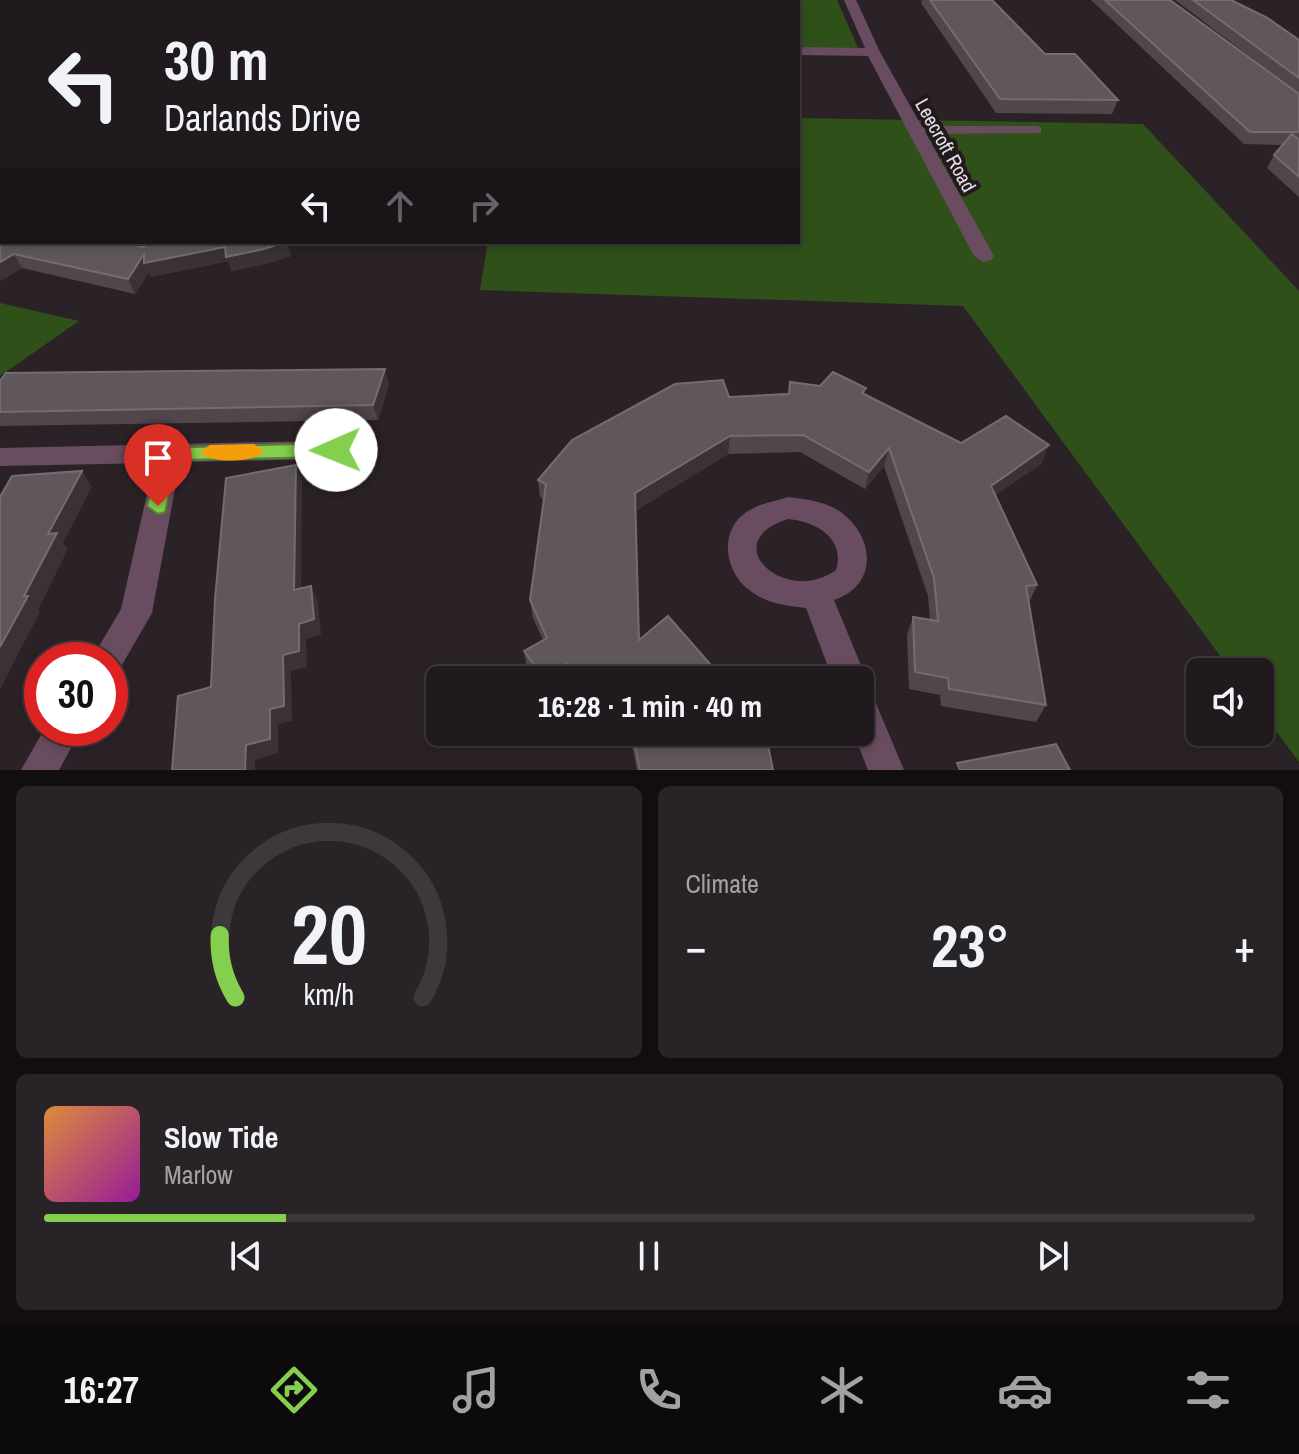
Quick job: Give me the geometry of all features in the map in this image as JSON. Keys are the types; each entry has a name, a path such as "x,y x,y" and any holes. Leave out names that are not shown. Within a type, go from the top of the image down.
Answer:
{"street":[{"name":"Leecroft Road","path":"850,0 873,52 984,256"},
{"path":"800,51 873,52"},
{"path":"0,457 364,449"},
{"path":"118,642 136,613 169,453"},
{"path":"817,596 844,666"},
{"path":"874,740 886,770"},
{"path":"39,770 54,746"}],"lane":[{"path":"916,130 1036,130"}],"green space":[{"path":"800,0 837,0 858,48 800,48"},
{"path":"800,118 1143,124 1299,291 1299,762 1274,728 1274,658 1222,658 963,306 480,290 488,244 800,244"},
{"path":"0,303 79,321 0,376"}],"building":[{"path":"930,0 992,0 1045,54 1075,54 1118,100 1000,99"},
{"path":"1105,0 1170,0 1299,94 1299,132 1250,132"},
{"path":"1193,0 1231,0 1266,17 1299,40 1299,78"},
{"path":"1292,134 1299,140 1299,177 1274,155"},
{"path":"0,244 129,244 144,247 144,244 279,244 226,257 225,247 144,263 144,254 128,279 14,254 0,262"},
{"path":"385,369 373,405 0,412 0,381 6,373"},
{"path":"833,372 866,388 862,393 961,443 1006,416 1049,445 991,486 1037,585 1026,586 1046,705 949,689 948,678 915,672 913,617 938,621 934,578 889,448 869,472 803,435 730,436 635,493 639,640 668,616 712,666 535,666 524,651 547,638 530,600 546,484 538,480 572,440 675,384 723,380 729,397 789,394 790,382 820,386"},
{"path":"296,465 294,590 311,586 314,619 299,624 299,651 283,655 284,706 270,709 270,739 246,745 245,770 172,770 178,696 211,687 226,478"},
{"path":"82,471 48,534 57,533 0,647 0,497 12,476"},
{"path":"1056,744 1070,770 960,770 957,763"},
{"path":"635,746 768,746 773,770 640,770"}],"slow traffic":[{"path":"210,452 254,451"}],"route":[{"path":"158,506 169,453 336,450"}]}
